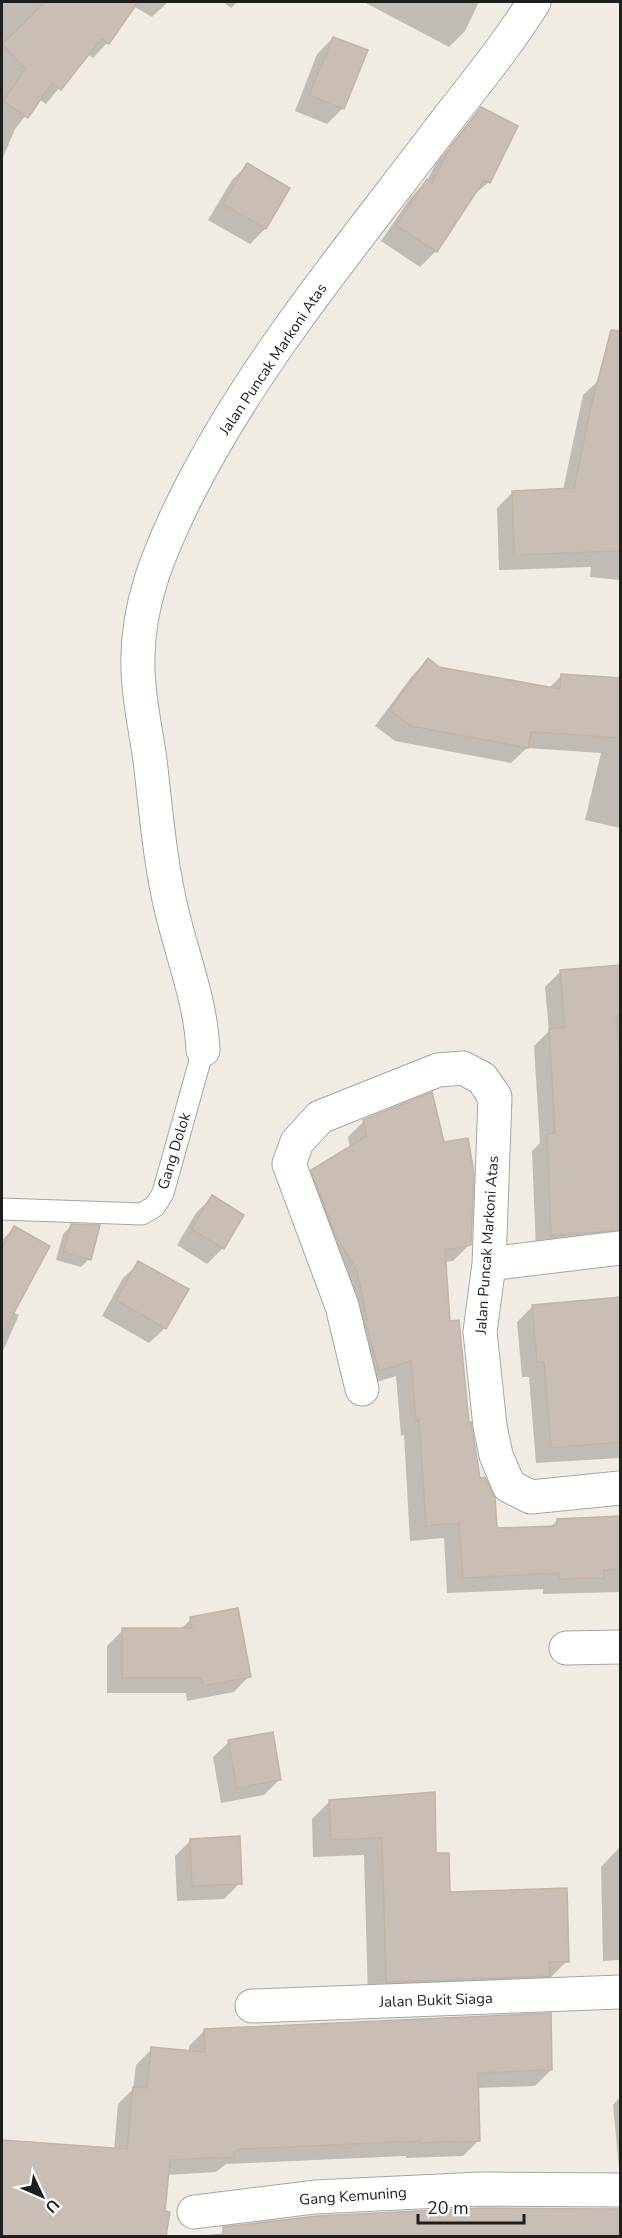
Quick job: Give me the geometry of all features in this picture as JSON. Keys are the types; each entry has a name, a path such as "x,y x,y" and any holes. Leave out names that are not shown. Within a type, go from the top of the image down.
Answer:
{"street":[{"name":"Jalan Puncak Markoni Atas","path":"203,1050 200,1016 171,910 161,856 138,670 141,614 148,588 168,535 196,476 240,401 286,334 534,2"},
{"name":"Jalan Puncak Markoni Atas","path":"362,1389 342,1306 289,1164 297,1142 308,1127 320,1117 438,1070 463,1068 482,1078 495,1097 489,1264 480,1332 490,1426 496,1455 509,1486 531,1497 621,1488"},
{"path":"489,1264 621,1248"},
{"path":"567,1648 621,1647"},
{"name":"Jalan Bukit Siaga","path":"252,2006 621,1992"},
{"name":"Gang Kemuning","path":"194,2212 339,2196 481,2189 621,2190"}],"lane":[{"name":"Gang Dolok","path":"2,1209 142,1214 155,1206 163,1193 203,1050"}],"building":[{"path":"45,2 138,2 109,44 101,39 61,90 52,83 28,118 3,101 25,69 2,44"},
{"path":"333,37 368,50 344,109 309,95"},
{"path":"481,107 518,126 490,183 484,180 437,252 396,225 427,179 432,183 451,146"},
{"path":"247,163 290,188 266,229 223,204"},
{"path":"611,330 621,331 621,551 514,555 512,491 574,488 591,407"},
{"path":"428,658 439,667 560,689 561,674 621,678 621,738 531,732 528,748 411,726 390,710"},
{"path":"621,965 621,1015 616,1015 621,1077 621,1230 551,1236 547,1134 555,1133 549,1029 565,1027 560,970"},
{"path":"432,1092 444,1142 468,1138 474,1173 471,1245 445,1250 450,1321 459,1320 469,1423 471,1422 480,1478 485,1477 495,1497 497,1528 557,1526 557,1519 621,1516 621,1569 604,1570 604,1578 559,1579 559,1573 463,1578 459,1523 426,1526 419,1420 416,1421 411,1361 379,1371 365,1321 367,1320 357,1271 335,1234 311,1170 367,1136 363,1120"},
{"path":"212,1195 244,1215 224,1249 191,1229"},
{"path":"71,1224 100,1225 91,1260 63,1252"},
{"path":"14,1226 50,1246 2,1335 2,1248"},
{"path":"138,1261 189,1289 166,1329 116,1300"},
{"path":"621,1297 621,1442 551,1448 544,1362 537,1362 532,1305"},
{"path":"238,1608 251,1677 203,1686 201,1678 122,1678 122,1628 192,1628 190,1617"},
{"path":"273,1732 281,1780 237,1788 228,1740"},
{"path":"435,1792 436,1853 449,1853 450,1892 567,1888 569,1962 549,1962 550,1976 386,1982 382,1838 331,1840 329,1800"},
{"path":"240,1836 242,1884 192,1886 190,1839"},
{"path":"551,2013 552,2070 478,2073 480,2141 421,2143 421,2141 243,2149 234,2151 234,2157 170,2160 165,2211 170,2212 166,2236 2,2236 2,2140 127,2149 133,2087 147,2088 151,2047 205,2052 204,2029"},
{"path":"481,2208 621,2209 621,2236 223,2236 223,2227 317,2216"}]}
